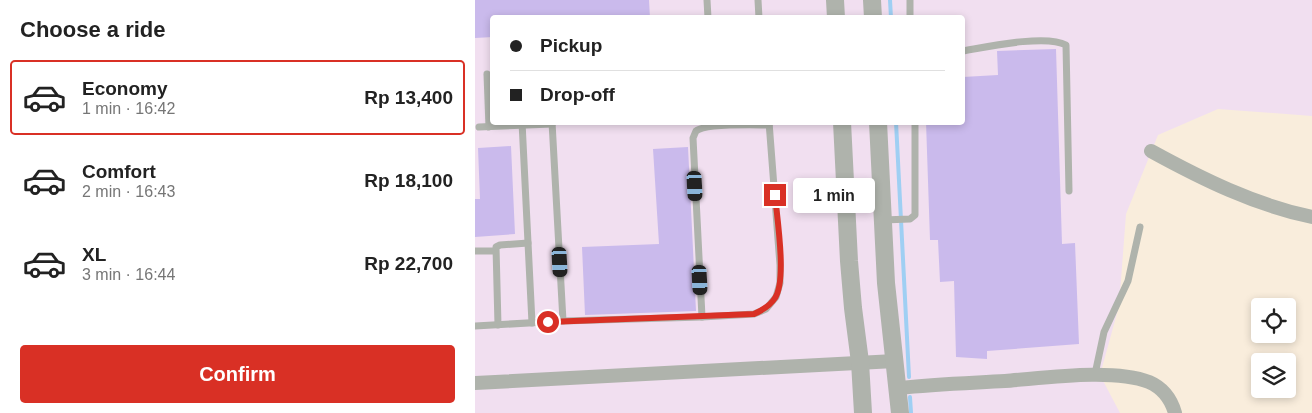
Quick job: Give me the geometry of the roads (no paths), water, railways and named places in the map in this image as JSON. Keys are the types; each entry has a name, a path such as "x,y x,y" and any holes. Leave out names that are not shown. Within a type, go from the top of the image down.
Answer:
{"street":[{"path":"835,0 836,15"},
{"path":"872,0 873,15"},
{"path":"841,125 849,261 860,362 863,413"},
{"path":"878,125 889,220 887,282 900,413"},
{"path":"1151,151 1254,201 1312,217"},
{"path":"475,383 895,361"},
{"path":"899,388 1095,374 1132,378 1160,387 1175,413"}],"lane":[{"path":"707,0 708,15"},
{"path":"758,0 759,15"},
{"path":"909,0 910,15"},
{"path":"965,51 1016,43 1052,41 1061,42 1066,45 1069,191"},
{"path":"487,74 489,127"},
{"path":"479,128 511,125"},
{"path":"522,125 533,323"},
{"path":"553,125 563,321"},
{"path":"701,317 693,138 695,132 701,129 746,125"},
{"path":"475,326 754,314 766,309 776,297 780,283 769,125"},
{"path":"889,220 914,217 916,212 915,125"},
{"path":"1095,374 1104,332 1128,281 1140,227"},
{"path":"498,325 496,247 499,245 528,243"},
{"path":"475,251 495,250"}],"waterway":[{"path":"890,0 891,15"},
{"path":"896,125 909,377"},
{"path":"910,397 911,413"}]}
